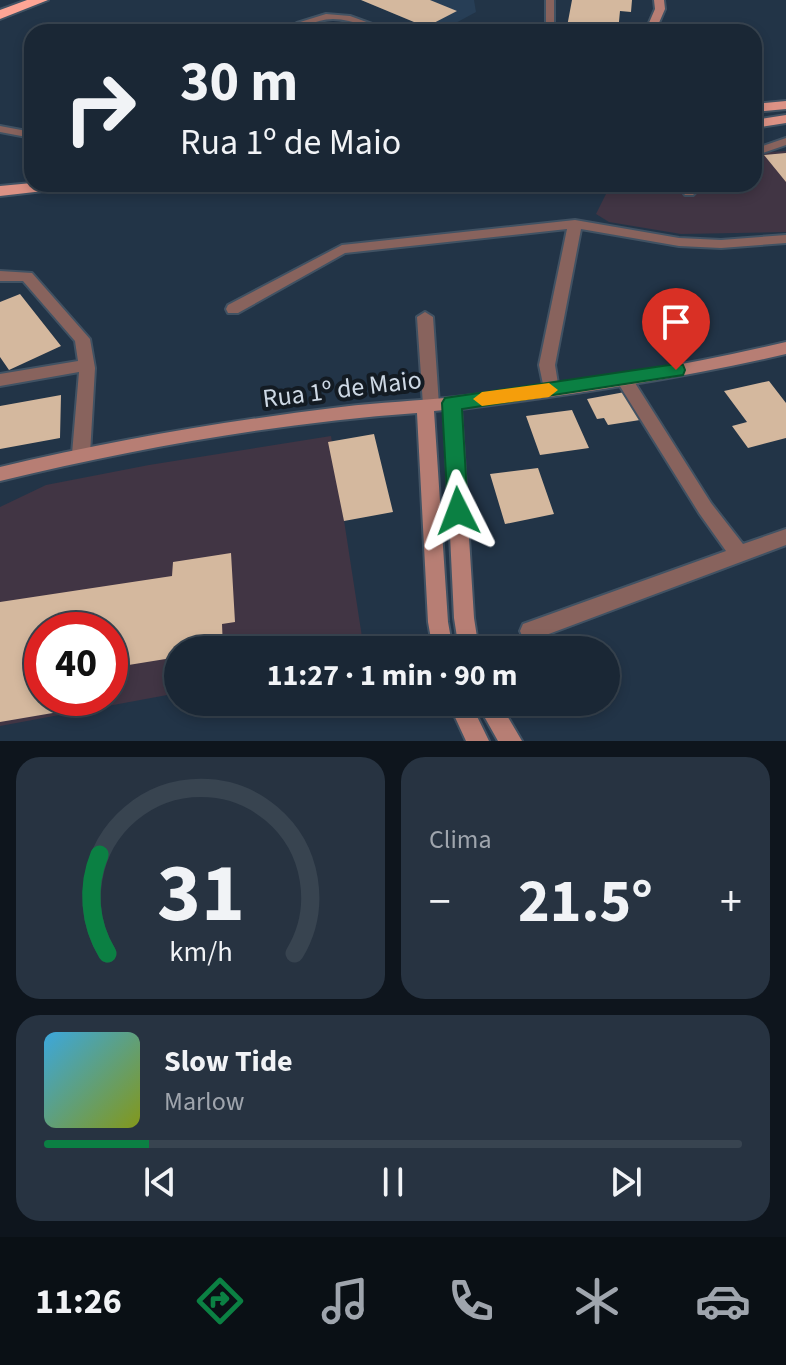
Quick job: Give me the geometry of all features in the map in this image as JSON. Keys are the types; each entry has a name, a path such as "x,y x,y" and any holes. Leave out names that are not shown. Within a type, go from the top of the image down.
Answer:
{"highway":[{"path":"0,15 41,0"}],"main road":[{"path":"762,107 786,105"},
{"path":"762,123 786,119"},
{"path":"0,191 24,188"}],"street":[{"path":"653,24 660,9 659,0"},
{"path":"233,309 338,250 575,224 679,242 721,244 786,239"},
{"path":"551,390 547,365 575,224"},
{"path":"0,276 27,276 82,339 86,365 81,454"},
{"path":"425,317 440,636"},
{"name":"Rua 1º de Maio","path":"0,474 81,454 197,433 551,390 786,348"},
{"path":"0,380 86,365"},
{"path":"624,379 705,508 739,554"},
{"path":"452,403 467,636"},
{"path":"530,631 786,537"},
{"path":"466,716 478,741"},
{"path":"496,716 511,741"}],"lane":[{"path":"550,0 550,24"},
{"path":"301,24 321,15 334,15 364,24"},
{"path":"0,129 24,134"},
{"path":"762,150 786,144"}],"shaded area":[{"path":"361,0 474,0 476,12 454,24 419,24"},
{"path":"786,151 786,232 681,234 609,222 596,214 607,192 762,192 762,152"},
{"path":"331,436 362,636 164,636 164,696 128,702 128,612 24,612 24,716 54,716 0,726 0,507 46,485"}],"building":[{"path":"361,0 430,0 457,11 432,24 419,24"},
{"path":"572,0 632,0 631,12 620,11 619,24 568,24"},
{"path":"786,153 786,182 764,155"},
{"path":"20,294 61,346 9,370 0,357 0,302"},
{"path":"769,381 786,403 786,438 748,448 732,426 747,422 724,391"},
{"path":"625,392 640,420 608,425 604,418 597,419 587,399"},
{"path":"61,395 60,438 0,449 0,406"},
{"path":"572,410 589,448 540,455 526,416"},
{"path":"374,434 393,512 344,521 328,442"},
{"path":"538,468 554,514 505,524 490,474"},
{"path":"231,553 235,622 222,624 222,636 164,636 164,659 128,665 128,612 24,612 24,716 35,716 0,722 0,602 172,576 173,562"}],"slow traffic":[{"path":"482,399 549,390"}],"route":[{"path":"458,511 452,403 676,370"}]}
